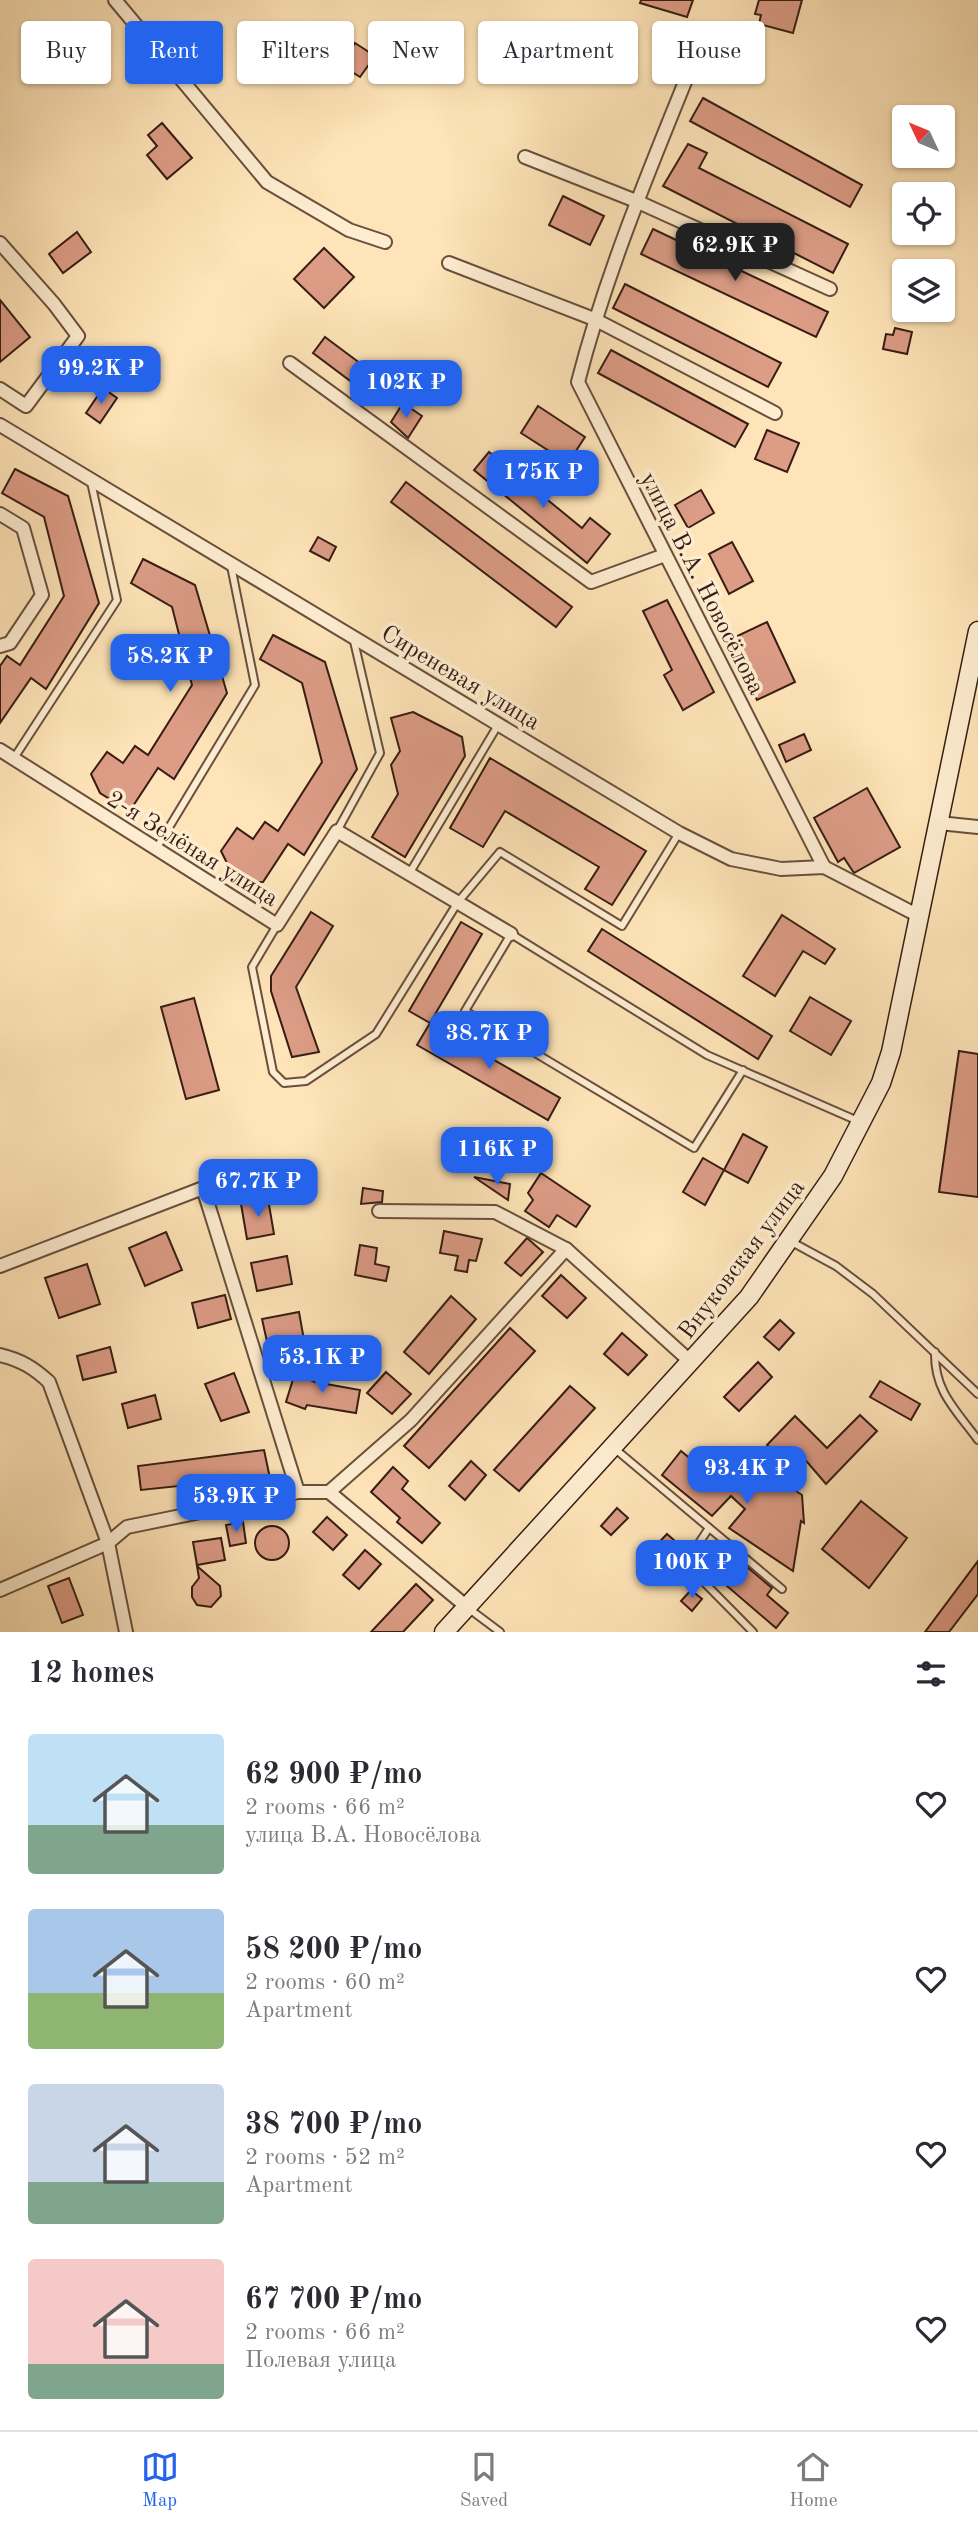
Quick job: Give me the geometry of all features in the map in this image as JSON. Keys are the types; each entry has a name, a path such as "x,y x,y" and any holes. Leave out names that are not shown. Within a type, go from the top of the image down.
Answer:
{"main road":[{"name":"Внуковская улица","path":"444,1632 692,1363 748,1297 790,1241 833,1176 863,1123 891,1052 978,631"}],"street":[{"path":"115,0 267,182 349,230 385,242"},
{"name":"улица В.А. Новосёлова","path":"685,84 636,201 594,319 578,382 824,867"},
{"path":"525,157 636,201 830,289"},
{"path":"0,243 54,304 78,336 26,406 0,389"},
{"path":"449,263 594,319 775,413"},
{"path":"290,363 591,582 665,555"},
{"name":"Сиреневая улица","path":"0,425 679,833 731,859 781,869 824,867 919,916"},
{"path":"0,514 23,528 41,594 10,643 0,646"},
{"name":"2-я Зелёная улица","path":"0,750 277,925 337,831"},
{"path":"939,823 978,827"},
{"path":"337,831 511,934"},
{"path":"0,1266 203,1188 298,1492"},
{"path":"379,1211 495,1212 566,1249 692,1363"},
{"path":"329,1492 411,1420 566,1249"},
{"path":"0,1355 17,1359 50,1382 108,1543 126,1632"},
{"path":"0,1590 108,1543 127,1527 298,1492 329,1492 467,1607"}],"lane":[{"path":"14,758 117,600 91,480"},
{"path":"156,849 256,685 231,564"},
{"path":"337,831 380,753 354,637"},
{"path":"409,874 498,724"},
{"path":"277,925 252,967 273,1072 284,1083 306,1081 376,1034 458,902 500,852 622,926 679,833"},
{"path":"743,1070 694,1148 465,1011 511,934 707,1055 743,1070 863,1123"},
{"path":"790,1241 836,1266 864,1287 978,1394"},
{"path":"935,1352 934,1373 942,1391 978,1440"},
{"path":"613,1448 782,1589"},
{"path":"709,1528 687,1561 689,1567 753,1632"},
{"path":"467,1607 500,1632"}],"building":[{"path":"641,0 693,0 687,17 640,3"},
{"path":"759,0 802,0 793,33 765,26 765,21 760,21 761,15 755,14"},
{"path":"354,45 368,51 368,66 360,77 354,73"},
{"path":"703,98 862,185 850,207 690,121"},
{"path":"162,123 192,158 167,179 147,155 157,146 148,135"},
{"path":"688,144 707,153 699,168 848,244 833,273 663,186"},
{"path":"563,196 604,216 590,245 549,225"},
{"path":"653,229 828,312 816,337 641,254"},
{"path":"77,232 91,252 63,273 49,254"},
{"path":"324,248 354,277 324,308 294,279"},
{"path":"625,284 781,363 768,387 613,308"},
{"path":"0,300 30,337 0,362"},
{"path":"895,328 912,332 907,354 883,349 886,334 893,335"},
{"path":"325,337 369,370 357,386 313,353"},
{"path":"611,350 748,424 735,447 598,373"},
{"path":"103,388 117,398 100,423 86,413"},
{"path":"403,403 422,416 408,438 391,422"},
{"path":"538,406 585,437 568,463 521,433"},
{"path":"767,430 799,443 787,472 755,459"},
{"path":"489,452 582,528 590,518 610,534 587,563 474,470"},
{"path":"15,469 68,496 99,603 46,689 31,678 0,723 0,666 7,656 20,665 64,596 44,517 2,493"},
{"path":"406,482 572,607 556,627 391,502"},
{"path":"701,490 714,513 688,528 675,505"},
{"path":"318,537 336,547 329,561 310,551"},
{"path":"732,542 753,581 729,594 709,554"},
{"path":"143,559 195,585 227,693 174,779 158,768 133,806 121,806 100,793 91,774 107,752 123,763 135,746 148,755 192,685 172,607 131,583"},
{"path":"667,600 714,692 683,710 664,675 672,670 643,611"},
{"path":"767,622 795,682 757,700 729,640"},
{"path":"273,635 325,662 357,769 304,855 288,844 263,882 251,883 230,869 221,851 237,828 253,839 265,822 278,831 322,762 302,683 260,659"},
{"path":"413,712 462,737 465,756 405,857 372,837 398,794 391,765 400,751 391,718"},
{"path":"804,734 811,750 786,762 779,745"},
{"path":"490,758 646,851 612,905 585,889 599,867 505,811 483,847 450,828"},
{"path":"867,788 900,847 854,873 844,858 838,862 814,818"},
{"path":"311,912 333,926 296,987 319,1052 292,1057 271,991 271,976"},
{"path":"782,915 835,949 825,964 803,951 775,996 743,976"},
{"path":"461,922 482,934 430,1023 409,1011"},
{"path":"602,929 772,1036 758,1059 588,951"},
{"path":"810,997 851,1021 831,1055 790,1031"},
{"path":"194,998 219,1090 186,1099 161,1007"},
{"path":"430,1023 560,1098 548,1120 417,1045"},
{"path":"959,1051 978,1054 978,1197 939,1192"},
{"path":"743,1134 767,1147 748,1183 724,1170"},
{"path":"703,1158 724,1170 705,1205 683,1192"},
{"path":"541,1173 590,1206 576,1227 557,1215 549,1227 525,1211 533,1200 528,1193"},
{"path":"474,1177 510,1184 508,1200"},
{"path":"363,1188 383,1191 382,1202 361,1204"},
{"path":"268,1199 274,1234 247,1239 241,1204"},
{"path":"444,1231 482,1239 476,1261 469,1260 467,1272 455,1270 458,1256 440,1253"},
{"path":"166,1232 182,1270 145,1286 129,1248"},
{"path":"527,1238 543,1252 521,1276 505,1263"},
{"path":"360,1245 377,1248 375,1264 389,1267 386,1281 355,1275"},
{"path":"287,1256 292,1284 257,1291 251,1263"},
{"path":"87,1264 100,1304 59,1318 45,1278"},
{"path":"561,1275 586,1298 567,1318 542,1296"},
{"path":"225,1295 231,1319 198,1328 192,1303"},
{"path":"451,1296 476,1319 429,1374 404,1352"},
{"path":"299,1312 304,1340 268,1346 262,1319"},
{"path":"780,1320 794,1333 779,1350 764,1337"},
{"path":"510,1328 535,1351 429,1468 404,1446"},
{"path":"622,1333 647,1355 628,1375 604,1354"},
{"path":"110,1347 116,1372 83,1380 77,1356"},
{"path":"758,1362 772,1377 739,1411 724,1397"},
{"path":"386,1372 411,1394 392,1414 367,1393"},
{"path":"234,1373 249,1412 221,1421 205,1384"},
{"path":"295,1373 315,1382 360,1390 356,1413 307,1405 305,1409 286,1402"},
{"path":"880,1381 920,1404 911,1420 870,1397"},
{"path":"570,1386 595,1408 519,1491 494,1470"},
{"path":"155,1395 161,1419 128,1428 122,1404"},
{"path":"860,1415 877,1431 826,1484 796,1449 784,1461 767,1445 795,1416 827,1448"},
{"path":"264,1450 271,1483 247,1487 245,1479 141,1490 138,1466"},
{"path":"681,1451 714,1478 721,1470 746,1492 763,1469 802,1495 804,1523 801,1521 793,1571 729,1528 745,1509 731,1496 712,1516 662,1475"},
{"path":"471,1461 486,1475 465,1500 449,1486"},
{"path":"393,1467 408,1481 402,1489 440,1523 422,1543 397,1522 400,1518 371,1492"},
{"path":"861,1501 907,1538 869,1588 822,1549"},
{"path":"617,1508 628,1518 611,1535 601,1526"},
{"path":"327,1517 347,1535 333,1550 313,1532"},
{"path":"243,1522 246,1543 230,1546 226,1525"},
{"path":"272,1526 284,1531 289,1543 284,1555 272,1560 260,1555 255,1543 260,1531"},
{"path":"667,1534 683,1548 665,1567 649,1553"},
{"path":"221,1538 225,1560 197,1565 193,1542"},
{"path":"717,1542 772,1588 767,1595 788,1613 776,1628 699,1562"},
{"path":"365,1550 381,1564 359,1589 343,1575"},
{"path":"978,1561 978,1594 949,1632 925,1632"},
{"path":"197,1566 220,1586 221,1596 211,1607 197,1605 192,1597 192,1587 199,1578"},
{"path":"69,1578 83,1615 62,1623 48,1586"},
{"path":"416,1584 433,1600 403,1632 371,1632"},
{"path":"691,1590 702,1599 692,1611 681,1601"}]}
